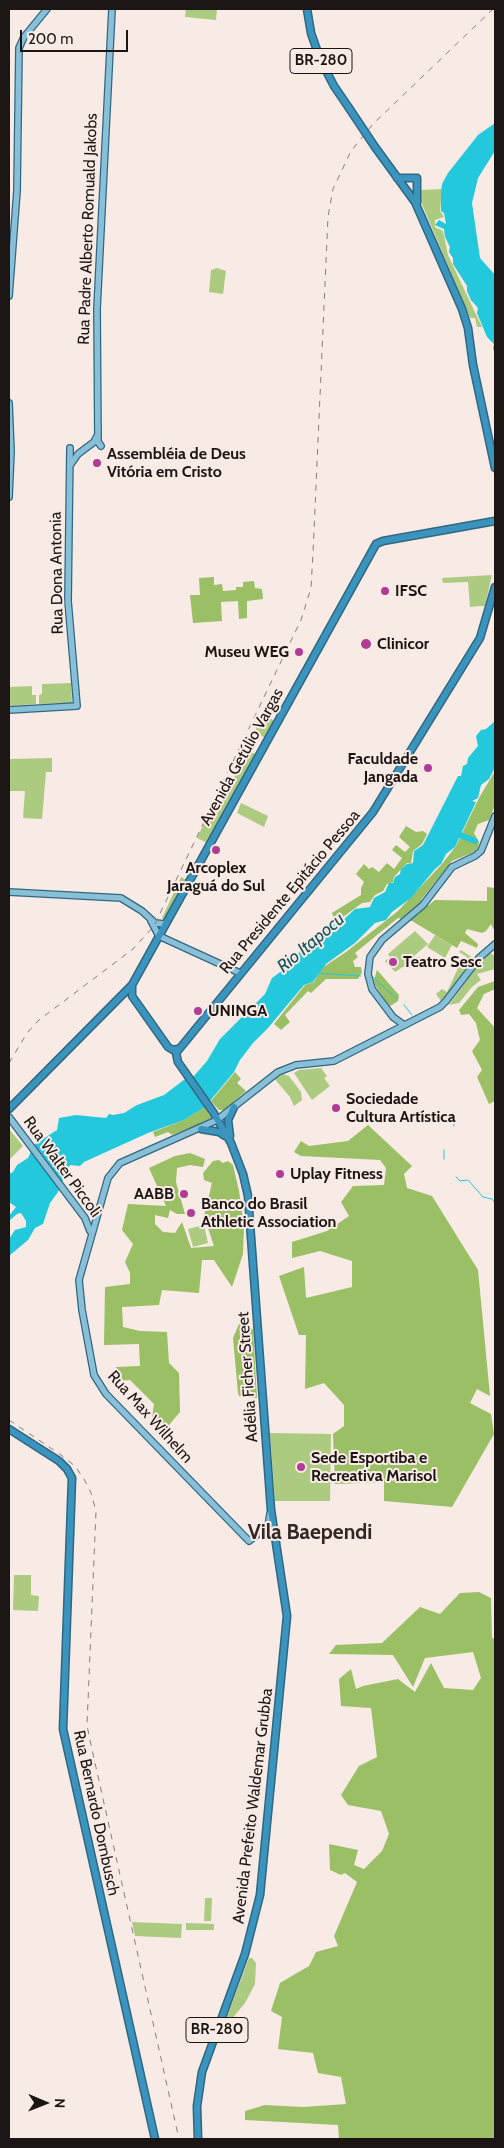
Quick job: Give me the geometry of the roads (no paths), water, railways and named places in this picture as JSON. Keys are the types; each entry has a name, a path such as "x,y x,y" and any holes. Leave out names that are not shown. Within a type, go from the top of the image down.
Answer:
{"highway":[{"name":"BR-280","path":"307,9 311,33 320,59 349,108 398,178"},
{"path":"398,178 416,178 418,207"},
{"path":"398,178 418,207 466,320 473,365 495,468"},
{"name":"Avenida Getúlio Vargas","path":"9,1109 129,992 374,547 383,541 495,521"},
{"name":"Rua Presidente Epitácio Pessoa","path":"178,1049 373,812 480,638 495,587"},
{"path":"129,992 168,1047 173,1050 178,1049 177,1059 183,1070 213,1112 231,1142"},
{"path":"231,1142 227,1124 234,1107"},
{"path":"201,1129 219,1132 231,1142"},
{"name":"Adélia Ficher Street","path":"231,1142 245,1180 250,1214 271,1510 283,1588"},
{"name":"Rua Bernardo Dornbusch","path":"9,1429 59,1461 67,1468 72,1478 62,1729 155,2139"},
{"name":"Avenida Prefeito Waldemar Grubba","path":"198,2139 198,2099 202,2072 244,1958 260,1895 286,1638 287,1616 283,1588"}],"main road":[{"path":"9,296 16,191 19,48 24,37 47,9"},
{"name":"Rua Padre Alberto Romuald Jakobs","path":"101,446 98,442 97,434 97,309 112,9"},
{"path":"9,403 9,497"},
{"path":"70,466 76,456 94,442 97,434"},
{"name":"Rua Dona Antonia","path":"9,710 77,706 68,601 70,448"},
{"path":"495,817 495,826"},
{"path":"404,1025 393,1016 374,994 370,984 368,967 372,954 382,940 423,905 452,866 478,854 495,817"},
{"path":"487,838 495,833"},
{"path":"9,892 115,897 129,902 159,924 166,924"},
{"path":"149,917 159,936 240,973"},
{"name":"Rua Max Wilhelm","path":"271,1510 268,1526 249,1541 98,1383 91,1366 78,1286 105,1186 116,1166 201,1129 217,1120 278,1072 296,1065 334,1060 444,1004 475,962 495,944"},
{"path":"392,1031 394,1026 393,1016"},
{"name":"Rua Walter Piccoli","path":"9,1117 88,1223 91,1234"}],"water":[{"path":"495,123 495,151 478,178 472,203 480,258 495,275 495,354 494,344 487,337 477,313 478,308 471,300 467,286 453,264 444,229 435,225 439,220 446,224 444,213 441,211 441,193 442,184 448,173 478,135"},
{"name":"Rio Itapocu","path":"495,721 495,768 489,779 481,785 478,798 472,801 476,802 455,847 446,854 441,864 411,898 392,912 386,920 375,923 355,943 326,964 313,982 304,985 253,1043 240,1060 234,1072 210,1101 193,1077 207,1061 220,1039 265,994 272,978 283,970 305,946 330,928 330,926 340,923 355,909 370,907 374,898 385,892 389,883 393,883 395,877 400,874 401,869 407,864 413,863 414,851 423,845 458,776 461,776 463,766 467,764 468,758 478,746 476,736 481,730 486,729"},
{"path":"185,1079 205,1107 184,1120 148,1133 84,1162 80,1166 70,1165 58,1192 50,1203 43,1224 35,1228 28,1240 9,1256 9,1239 15,1230 26,1227 26,1221 21,1213 9,1221 9,1216 16,1207 9,1202 9,1174 13,1172 17,1165 28,1158 34,1145 57,1130 59,1118 76,1115 106,1118 109,1114 124,1113 137,1105 164,1095"}],"waterway":[{"path":"460,835 475,841"},
{"path":"317,973 361,976"},
{"path":"373,977 397,999"},
{"path":"404,1005 412,1015"},
{"path":"453,1113 454,1126"},
{"path":"444,1150 444,1159"},
{"path":"456,1177 460,1181 468,1180 483,1197 492,1199 495,1203"}],"railway":[{"path":"9,1063 27,1033 39,1020 133,949 154,926 301,620 311,588 328,217 333,189 351,151 373,124 493,9"},
{"path":"9,1420 75,1466 91,1493 96,1511 87,1725 179,2139"}],"place":[{"name":"Assembléia de Deus Vitória em Cristo","path":"97,463"},
{"name":"IFSC","path":"385,591"},
{"name":"Clinicor","path":"366,644"},
{"name":"Museu WEG","path":"299,652"},
{"name":"Faculdade Jangada","path":"428,768"},
{"name":"Arcoplex Jaraguá do Sul","path":"216,850"},
{"name":"Teatro Sesc","path":"393,962"},
{"name":"UNINGA","path":"198,1011"},
{"name":"Sociedade Cultura Artística","path":"336,1108"},
{"name":"Uplay Fitness","path":"280,1174"},
{"name":"AABB","path":"184,1194"},
{"name":"Banco do Brasil Athletic Association","path":"191,1213"},
{"name":"Sede Esportiba e Recreativa Marisol","path":"301,1467"}],"district":[{"name":"Vila Baependi","path":"310,1533"}]}
